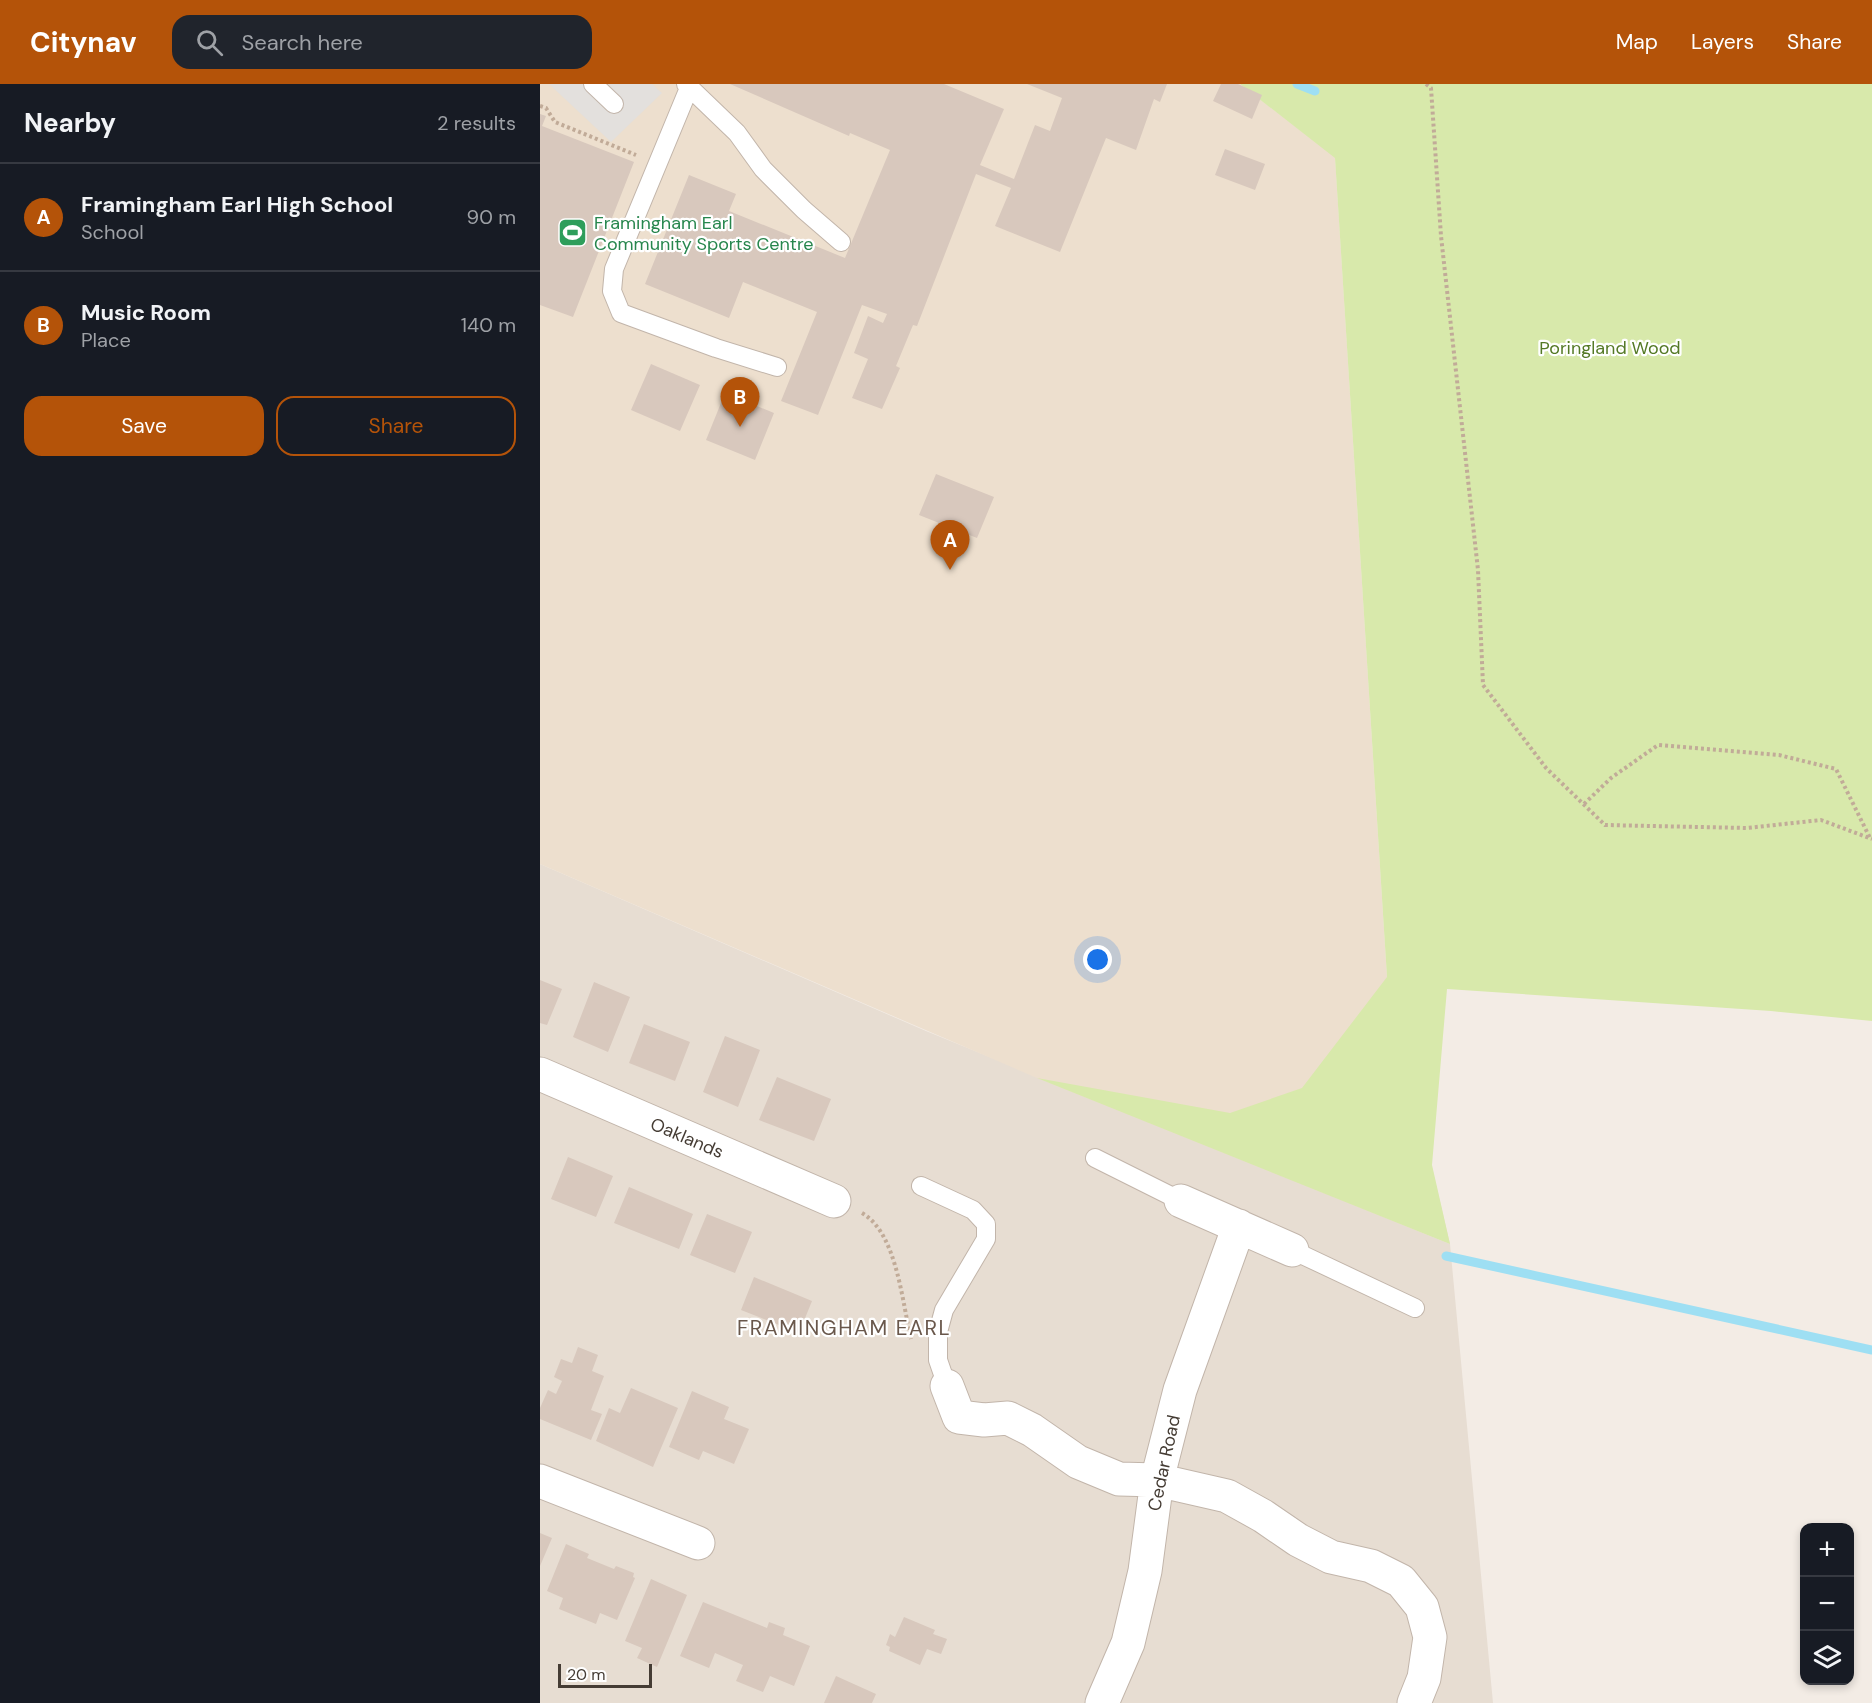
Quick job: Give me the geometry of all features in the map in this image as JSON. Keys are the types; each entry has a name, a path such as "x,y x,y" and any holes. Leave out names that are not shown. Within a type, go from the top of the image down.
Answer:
{"street":[{"name":"Oaklands","path":"540,1074 834,1201"},
{"path":"1181,1201 1292,1250"},
{"name":"Cedar Road","path":"1102,1703 1128,1643 1145,1571 1157,1480 1180,1390 1239,1226"},
{"path":"947,1386 959,1428 984,1420 1008,1418 1032,1430 1078,1462 1119,1479 1157,1480 1227,1496 1263,1516 1298,1540 1331,1557 1371,1566 1401,1581 1422,1606 1430,1637 1424,1678 1414,1703"},
{"path":"540,1480 698,1543"}],"lane":[{"path":"593,84 614,104"},
{"path":"777,367 716,348 621,313 612,291 614,269 688,86 737,133 763,169 804,210 841,242"},
{"path":"1095,1158 1181,1201"},
{"path":"921,1186 974,1210 986,1224 986,1239 944,1310 938,1332 938,1360 947,1386"},
{"path":"1292,1250 1415,1308"}],"path":[{"path":"1426,84 1431,88 1441,236 1478,570 1483,685 1546,768 1605,825 1747,828 1821,820 1871,839"},
{"path":"540,106 546,108 555,122 658,164"},
{"path":"1584,805 1611,778 1658,745 1779,755 1836,769 1871,839"},
{"path":"834,1201 857,1209 871,1218 885,1236 892,1255 912,1344"}],"shaded area":[{"path":"540,84 1240,84 1335,157 1387,977 1450,1244 1037,1078 540,864"},
{"path":"549,84 652,84 662,93 611,142"},
{"path":"540,864 926,1031 1450,1244 1493,1703 540,1703"}],"green space":[{"name":"Poringland Wood","path":"1240,84 1872,84 1872,1021 1771,1011 1447,989 1432,1165 1450,1244 1037,1078 1230,1113 1302,1088 1387,977 1335,158"}],"building":[{"path":"730,84 944,84 1004,109 980,165 1014,179 1035,125 1050,131 1062,98 1027,84 1167,84 1160,102 1154,99 1136,150 1106,138 1060,252 995,226 1011,188 976,174 917,326 913,325 896,366 900,368 882,409 852,398 868,359 854,353 868,316 883,323 887,314 862,305 818,415 781,401 817,312 743,282 729,318 645,284 689,175 736,194 729,211 845,258 890,150 850,133 849,136"},
{"path":"1221,84 1238,84 1262,95 1252,119 1213,101"},
{"name":"Framingham Earl Community Sports Centre","path":"540,114 546,116 542,126 634,162 573,317 540,305"},
{"path":"1225,149 1265,164 1255,190 1215,175"},
{"path":"651,364 700,385 680,431 631,410"},
{"path":"725,393 774,413 755,460 706,440"},
{"path":"936,474 994,497 977,538 919,515"},
{"path":"540,980 562,989 547,1025 540,1023"},
{"path":"594,982 630,997 608,1052 573,1037"},
{"path":"644,1024 690,1042 675,1081 629,1063"},
{"path":"725,1036 760,1050 738,1107 703,1092"},
{"path":"777,1077 831,1099 814,1141 759,1120"},
{"path":"568,1157 613,1176 596,1217 551,1199"},
{"path":"629,1187 693,1214 679,1249 614,1223"},
{"path":"707,1214 752,1232 735,1273 690,1255"},
{"path":"754,1277 812,1301 799,1333 741,1310"},
{"path":"578,1347 598,1355 592,1371 604,1376 591,1410 602,1414 591,1440 540,1419 540,1408 548,1390 556,1394 562,1381 554,1377 561,1359 572,1363"},
{"path":"631,1388 678,1408 653,1467 596,1441 609,1408 620,1413"},
{"path":"692,1391 729,1407 724,1419 749,1429 734,1464 703,1451 699,1460 669,1447"},
{"path":"540,1533 552,1538 540,1566"},
{"path":"566,1544 589,1554 587,1558 614,1569 616,1566 634,1573 635,1578 617,1620 600,1613 596,1624 559,1609 563,1598 547,1591"},
{"path":"651,1579 687,1595 657,1667 637,1658 642,1648 625,1641"},
{"path":"703,1602 767,1628 769,1622 785,1628 783,1635 810,1646 794,1686 770,1676 763,1692 736,1681 743,1665 715,1653 709,1668 680,1656"},
{"path":"904,1617 935,1630 933,1634 947,1639 941,1654 927,1649 920,1665 889,1651 890,1647 886,1645 890,1634 895,1637"},
{"path":"836,1676 876,1694 872,1703 824,1703"}],"waterway":[{"path":"1297,84 1315,91"},
{"path":"1446,1256 1872,1350"}],"place":[{"name":"Framingham Earl Community Sports Centre","path":"573,233"},
{"name":"Music Room","path":"740,427"},
{"name":"Framingham Earl High School","path":"950,570"}],"district":[{"name":"FRAMINGHAM EARL","path":"844,1328"}]}
